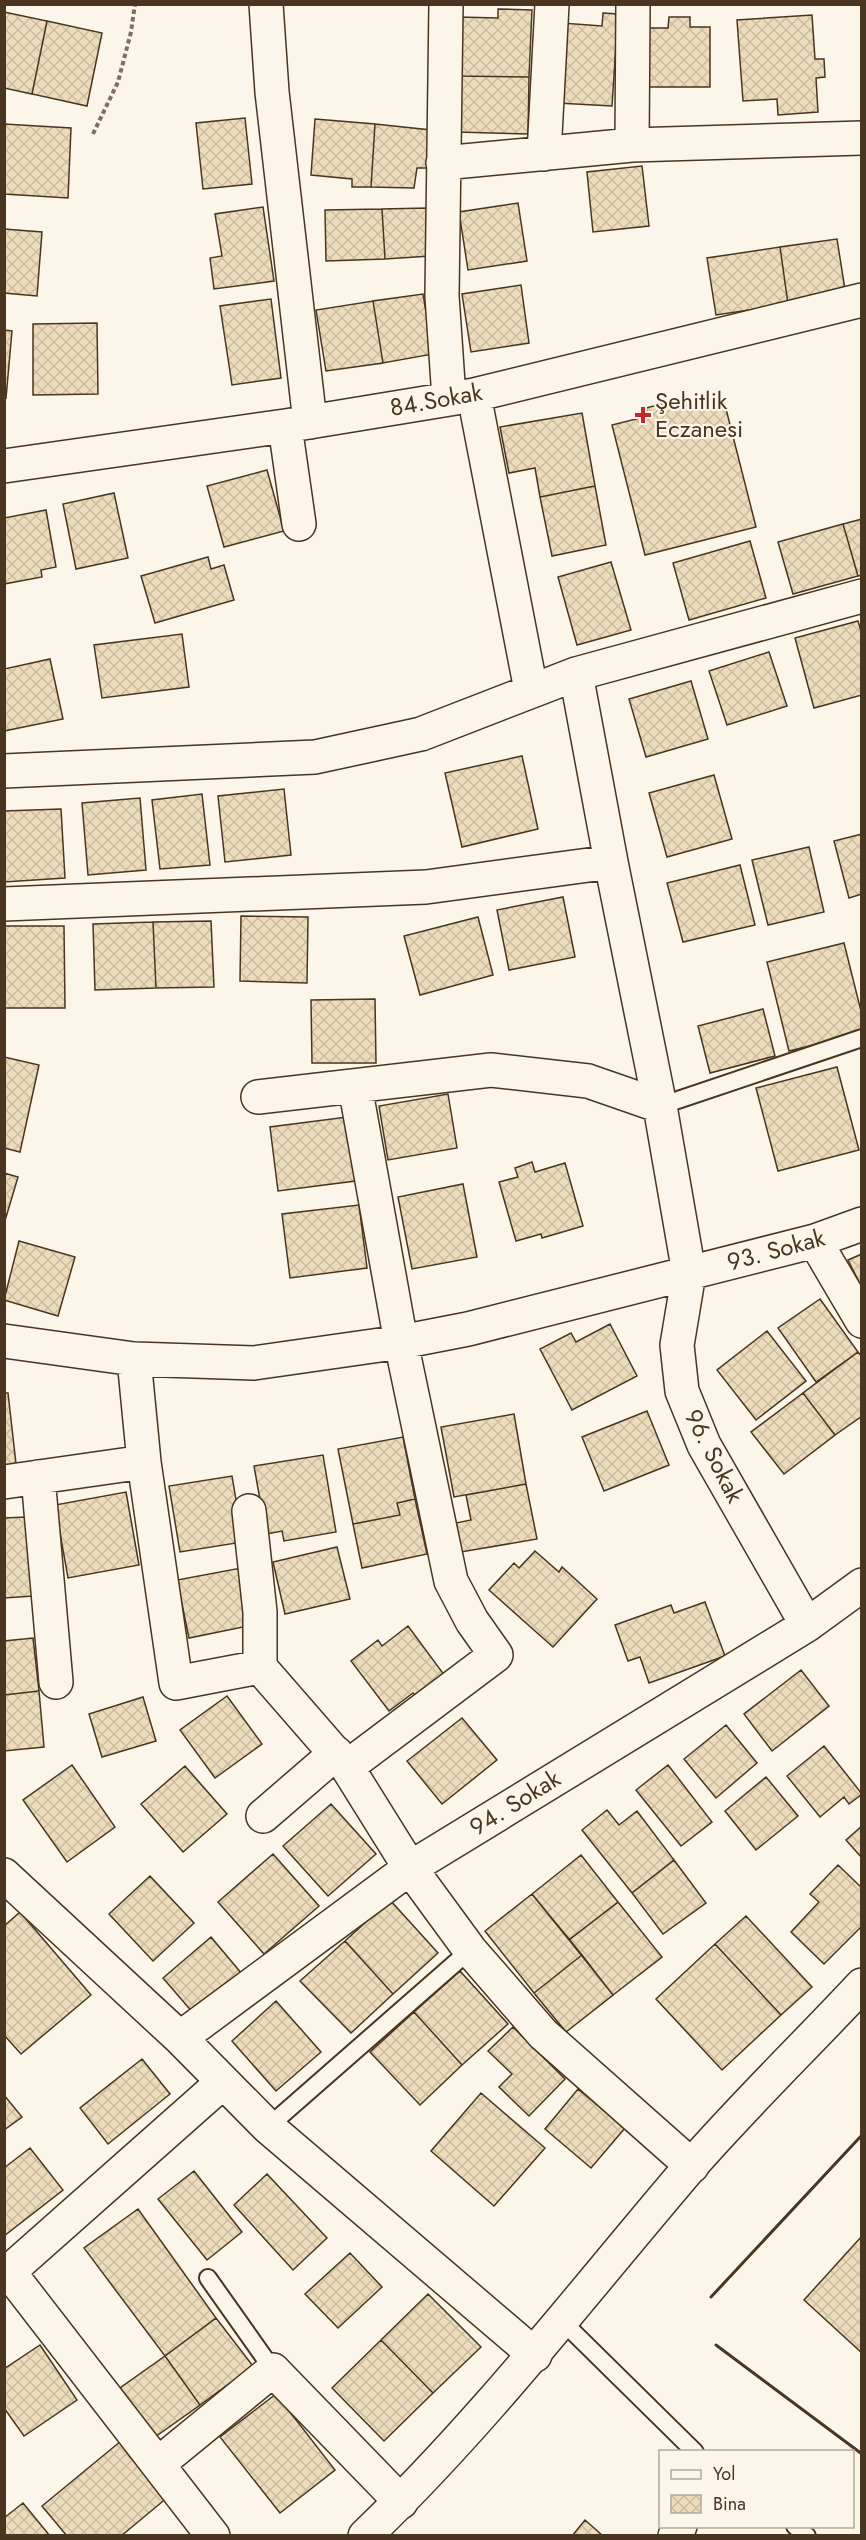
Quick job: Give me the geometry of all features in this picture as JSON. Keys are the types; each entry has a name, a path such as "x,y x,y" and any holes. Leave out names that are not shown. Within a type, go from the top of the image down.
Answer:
{"street":[{"path":"266,4 297,424 299,524"},
{"path":"446,4 442,296 461,396 531,690"},
{"path":"544,154 552,4"},
{"path":"632,146 633,4"},
{"path":"443,164 632,146 861,138"},
{"name":"84.Sokak","path":"4,466 297,424 461,396 861,300"},
{"path":"4,771 315,757 421,734 576,674 861,596"},
{"name":"96. Sokak","path":"576,674 660,1106 689,1273 677,1345 682,1391 704,1445 807,1624"},
{"path":"4,904 426,887 611,862"},
{"path":"258,1097 491,1070 588,1081 660,1106"},
{"path":"263,1816 496,1654 472,1620 451,1581 401,1342 355,1086"},
{"name":"93. Sokak","path":"4,1341 134,1359 254,1363 401,1342 468,1329 815,1241 861,1224"},
{"path":"815,1241 861,1321"},
{"path":"134,1359 144,1462 176,1683 260,1667"},
{"path":"4,1482 144,1462"},
{"path":"38,1477 56,1682"},
{"path":"249,1511 260,1612 260,1667 341,1760 410,1868 470,1950 543,2034 692,2166"},
{"name":"94. Sokak","path":"180,2038 410,1868 807,1624 856,1598"},
{"path":"4,1875 180,2038 268,2127 535,2355"},
{"path":"365,2535 401,2502 535,2355 692,2166 861,1985"},
{"path":"213,2535 7,2274 223,2082"},
{"path":"158,2464 273,2370 401,2502"}],"lane":[{"path":"660,1106 861,1038"},
{"path":"268,2127 470,1950"},
{"path":"208,2278 273,2370"},
{"path":"562,2321 694,2450"}],"path":[{"path":"93,134 118,82 135,4"}],"building":[{"path":"498,9 532,10 529,77 457,76 458,17 498,18"},
{"path":"4,12 47,21 32,94 4,88"},
{"path":"603,13 618,14 612,106 557,103 562,23 602,26"},
{"path":"812,15 815,59 824,59 825,77 816,78 818,112 778,115 777,99 743,101 737,20"},
{"path":"669,17 690,17 690,27 710,27 710,87 646,87 645,28 668,28"},
{"path":"47,21 102,33 87,106 32,94"},
{"path":"457,76 529,77 528,134 456,132"},
{"path":"245,118 252,184 203,189 196,123"},
{"path":"315,119 375,124 371,187 352,187 352,179 311,175"},
{"path":"4,124 71,128 68,198 4,194"},
{"path":"375,124 431,130 430,168 417,168 414,188 371,187"},
{"path":"642,166 649,226 593,232 587,172"},
{"path":"518,203 527,261 468,270 459,212"},
{"path":"263,207 274,281 214,289 210,258 222,256 215,214"},
{"path":"427,208 430,256 385,259 382,209"},
{"path":"382,209 385,259 326,261 325,210"},
{"path":"4,229 42,232 37,296 4,293"},
{"path":"837,239 846,296 788,304 780,247"},
{"path":"780,247 788,304 716,315 707,258"},
{"path":"521,285 529,343 471,352 462,294"},
{"path":"423,294 433,354 383,363 373,301"},
{"path":"271,299 281,378 232,385 220,306"},
{"path":"373,301 383,363 326,371 316,310"},
{"path":"97,323 98,394 33,395 33,324"},
{"path":"4,330 12,331 6,398 4,397"},
{"path":"688,397 690,405 723,397 756,527 645,555 612,425 648,416 646,408"},
{"path":"582,413 595,486 540,497 535,468 509,473 500,427"},
{"path":"267,470 284,531 224,547 207,486"},
{"path":"595,486 606,545 552,556 540,497"},
{"path":"114,493 128,558 76,569 63,504"},
{"path":"46,510 56,567 41,570 42,577 4,584 4,518"},
{"path":"862,519 862,575 858,576 843,524"},
{"path":"843,524 858,576 793,594 778,542"},
{"path":"750,541 766,598 689,620 673,563"},
{"path":"208,557 211,569 224,565 234,600 155,623 141,576"},
{"path":"611,562 631,630 577,645 558,577"},
{"path":"858,621 862,635 862,695 814,708 795,638"},
{"path":"182,634 189,687 102,698 94,645"},
{"path":"769,652 787,706 727,725 709,671"},
{"path":"50,659 63,719 4,731 4,669"},
{"path":"691,681 708,739 646,757 629,699"},
{"path":"522,756 538,829 462,847 445,773"},
{"path":"714,775 732,839 667,857 649,793"},
{"path":"284,789 291,855 225,862 218,796"},
{"path":"202,794 210,865 160,869 152,800"},
{"path":"140,798 146,870 88,875 82,803"},
{"path":"61,809 65,878 4,882 4,811"},
{"path":"862,834 862,894 849,898 834,841"},
{"path":"809,847 824,912 768,925 752,860"},
{"path":"740,865 755,925 683,942 667,883"},
{"path":"563,897 575,957 509,970 497,910"},
{"path":"241,916 308,917 307,983 240,981"},
{"path":"478,917 493,975 420,995 404,936"},
{"path":"211,921 214,987 156,988 153,922"},
{"path":"153,922 156,988 95,990 93,924"},
{"path":"4,926 64,926 65,1008 4,1008"},
{"path":"844,943 862,1015 862,1033 789,1051 767,962"},
{"path":"375,999 376,1063 312,1063 311,1000"},
{"path":"763,1009 775,1056 710,1073 698,1026"},
{"path":"4,1057 39,1065 20,1152 4,1148"},
{"path":"837,1067 859,1150 778,1171 756,1088"},
{"path":"448,1094 457,1148 388,1160 379,1106"},
{"path":"347,1117 355,1181 278,1191 270,1127"},
{"path":"532,1162 535,1172 565,1163 583,1226 542,1238 541,1234 516,1241 499,1182 518,1177 515,1168"},
{"path":"4,1173 18,1177 4,1224"},
{"path":"463,1184 477,1257 412,1269 398,1197"},
{"path":"359,1205 367,1268 290,1278 282,1214"},
{"path":"19,1241 75,1257 58,1316 4,1300"},
{"path":"862,1254 862,1288 848,1260"},
{"path":"820,1299 858,1352 816,1382 778,1328"},
{"path":"610,1324 637,1376 572,1410 540,1349 571,1333 576,1342"},
{"path":"767,1331 806,1381 756,1420 717,1370"},
{"path":"858,1352 862,1357 862,1416 835,1435 803,1393"},
{"path":"4,1393 8,1393 16,1464 4,1466"},
{"path":"803,1393 835,1435 784,1474 751,1432"},
{"path":"647,1411 669,1465 604,1491 582,1437"},
{"path":"514,1414 526,1484 454,1497 441,1427"},
{"path":"403,1437 415,1499 397,1503 400,1515 353,1524 338,1449"},
{"path":"323,1455 336,1532 284,1541 282,1531 266,1534 254,1466"},
{"path":"232,1476 243,1542 180,1552 169,1486"},
{"path":"526,1484 537,1539 461,1552 456,1523 471,1520 466,1495"},
{"path":"126,1492 139,1565 68,1578 55,1505"},
{"path":"415,1499 427,1554 362,1568 353,1524 400,1515 397,1503"},
{"path":"27,1517 33,1596 4,1598 4,1518"},
{"path":"337,1547 350,1599 285,1614 273,1562"},
{"path":"535,1551 559,1572 562,1567 597,1599 553,1647 489,1590 514,1563 519,1568"},
{"path":"241,1568 253,1625 189,1638 177,1580"},
{"path":"705,1602 725,1656 649,1683 640,1657 628,1661 615,1625 671,1605 674,1613"},
{"path":"408,1626 445,1676 417,1698 413,1693 389,1711 351,1661 378,1640 382,1646"},
{"path":"33,1638 39,1691 4,1695 4,1641"},
{"path":"801,1670 829,1706 772,1751 744,1714"},
{"path":"39,1691 44,1747 4,1751 4,1695"},
{"path":"227,1696 262,1744 215,1778 180,1730"},
{"path":"143,1697 156,1741 102,1757 89,1714"},
{"path":"462,1718 497,1760 442,1804 407,1761"},
{"path":"726,1725 757,1763 716,1798 684,1759"},
{"path":"824,1746 862,1794 849,1804 844,1797 820,1817 787,1776"},
{"path":"72,1765 115,1827 67,1862 23,1800"},
{"path":"668,1765 712,1822 681,1846 636,1790"},
{"path":"185,1766 227,1814 183,1852 141,1804"},
{"path":"766,1777 798,1816 756,1850 725,1811"},
{"path":"331,1804 376,1854 328,1896 283,1846"},
{"path":"607,1810 619,1825 637,1811 674,1860 632,1893 582,1830"},
{"path":"862,1826 862,1858 846,1840"},
{"path":"273,1854 319,1906 264,1954 218,1902"},
{"path":"581,1855 618,1902 569,1940 532,1894"},
{"path":"674,1860 706,1903 663,1934 632,1893"},
{"path":"838,1865 862,1888 862,1926 824,1964 791,1932 819,1902 810,1894"},
{"path":"150,1876 194,1923 153,1961 109,1914"},
{"path":"532,1894 582,1955 534,1993 485,1931"},
{"path":"390,1900 438,1953 393,1994 345,1941"},
{"path":"618,1902 662,1957 613,1995 569,1940"},
{"path":"20,1912 91,1995 21,2054 4,2035 4,1926"},
{"path":"746,1916 812,1987 781,2015 715,1944"},
{"path":"211,1937 242,1974 194,2014 163,1978"},
{"path":"345,1941 393,1994 351,2033 300,1981"},
{"path":"715,1944 781,2015 722,2070 656,1999"},
{"path":"582,1955 613,1995 566,2032 534,1993"},
{"path":"460,1971 508,2024 462,2065 414,2012"},
{"path":"276,2001 321,2052 276,2091 232,2041"},
{"path":"414,2012 462,2065 420,2105 370,2052"},
{"path":"513,2027 565,2079 529,2116 499,2087 512,2074 488,2051"},
{"path":"142,2059 170,2094 108,2144 80,2108"},
{"path":"578,2089 625,2128 591,2168 545,2129"},
{"path":"481,2093 545,2148 494,2206 431,2151"},
{"path":"4,2095 22,2117 4,2130"},
{"path":"30,2148 63,2190 4,2236 4,2168"},
{"path":"194,2171 242,2232 207,2260 158,2199"},
{"path":"267,2174 327,2238 293,2270 234,2205"},
{"path":"138,2209 216,2318 165,2356 84,2248"},
{"path":"862,2236 862,2353 804,2300"},
{"path":"350,2253 382,2287 338,2328 305,2294"},
{"path":"428,2294 481,2347 433,2393 381,2340"},
{"path":"216,2318 253,2366 200,2405 165,2356"},
{"path":"381,2340 433,2393 384,2441 332,2388"},
{"path":"40,2345 77,2400 24,2436 4,2408 4,2369"},
{"path":"165,2356 200,2405 155,2437 120,2388"},
{"path":"276,2394 335,2470 280,2513 220,2437"},
{"path":"121,2441 168,2497 121,2536 67,2536 42,2506"},
{"path":"23,2503 50,2536 4,2536 4,2518"},
{"path":"585,2520 603,2536 572,2536"}],"wall":[{"path":"711,2297 862,2135"},
{"path":"716,2345 862,2454"}],"place":[{"name":"Şehitlik Eczanesi","path":"643,415"}]}
